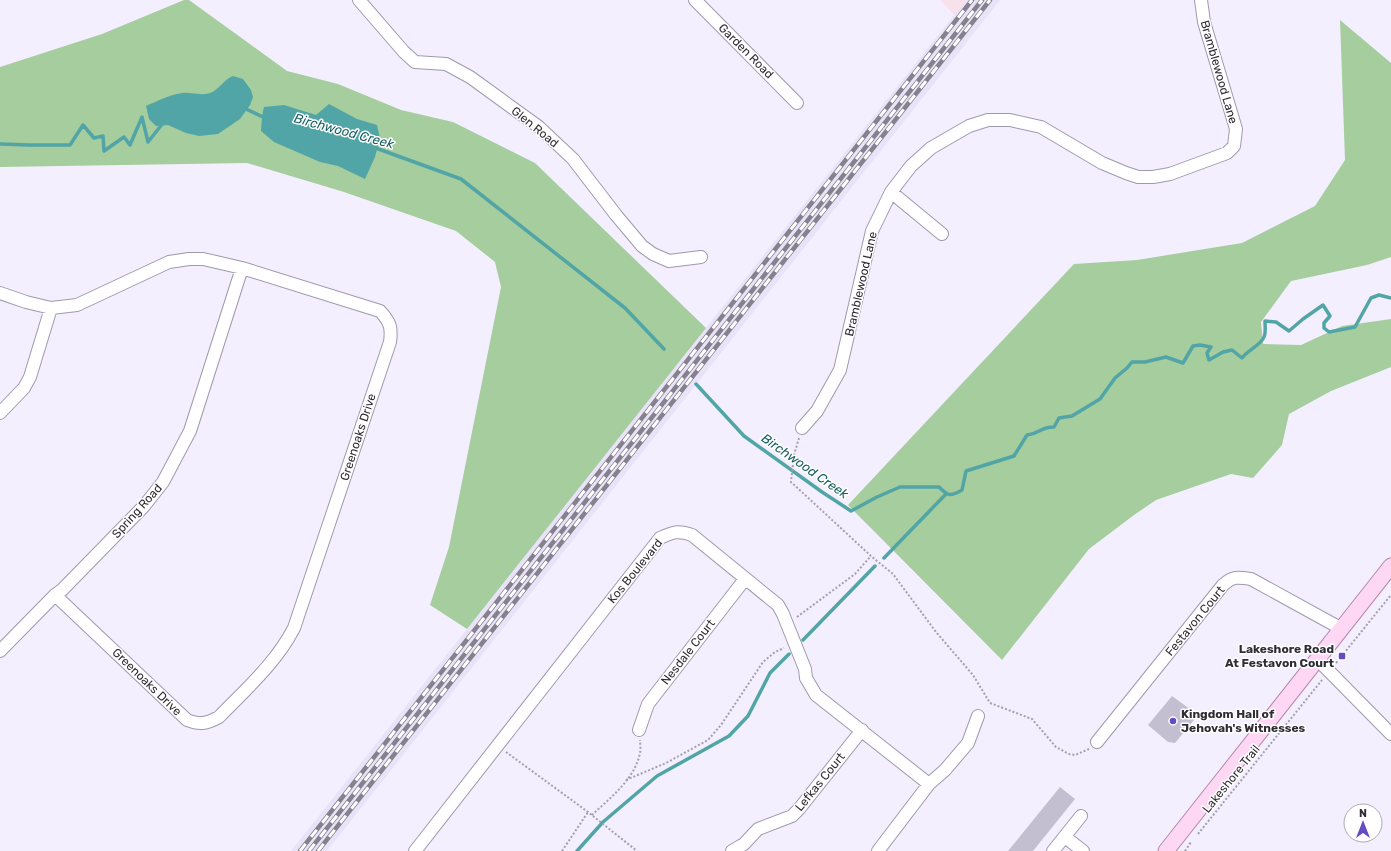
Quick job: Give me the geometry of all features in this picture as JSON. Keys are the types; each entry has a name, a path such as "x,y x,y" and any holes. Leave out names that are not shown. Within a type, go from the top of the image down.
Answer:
{"main road":[{"path":"1168,850 1391,566"}],"street":[{"name":"Glen Road","path":"359,0 404,52 415,62 446,64 470,76 539,127 573,159 642,246 653,254 669,261 701,257"},
{"name":"Garden Road","path":"694,0 797,103"},
{"name":"Bramblewood Lane","path":"802,428 817,411 840,370 872,231 891,192 910,166 931,148 969,126 988,120 1010,120 1041,127 1102,163 1126,173 1138,177 1153,177 1170,174 1227,153 1234,146 1236,129 1204,22 1201,0"},
{"path":"891,192 942,234"},
{"name":"Greenoaks Drive","path":"0,293 26,302 51,308 77,305 169,262 189,259 203,259 242,268 380,311 388,320 391,332 390,342 294,628 287,642 276,657 219,717 209,722 197,724 186,720 55,595"},
{"name":"Spring Road","path":"0,651 144,506 163,482 190,431 242,268"},
{"path":"0,413 24,388 30,377 51,308"},
{"name":"Kos Boulevard","path":"415,851 660,538 675,532 682,532 692,536 778,605 788,625 805,669 806,678 816,695 929,784"},
{"name":"Festavon Court","path":"1098,742 1223,585 1230,579 1240,577 1251,579 1342,628"},
{"name":"Nesdale Court","path":"640,730 648,704 745,579"},
{"path":"1318,659 1391,734"},
{"path":"878,851 929,784 945,770 968,743 978,716"},
{"name":"Lefkas Court","path":"732,851 744,844 758,829 792,816 862,730"},
{"path":"1053,851 1081,816"},
{"path":"1065,837 1083,851"}],"path":[{"path":"802,428 794,455 791,482 871,556 893,574 936,632 973,675 990,703 1032,720 1056,747 1069,754 1075,755 1091,748 1098,742"},
{"path":"788,625 855,574 871,556"},
{"path":"1336,662 1391,595"},
{"path":"626,780 666,763 708,740 721,725 763,662 775,652 795,644"},
{"name":"Lakeshore Trail","path":"1197,835 1321,681"},
{"path":"592,815 618,791 633,771 641,753 640,730"},
{"path":"497,746 588,812 637,851"},
{"path":"562,851 588,812"},
{"path":"1185,851 1192,841"}],"shaded area":[{"path":"184,0 189,0 287,71 338,84 401,110 453,122 535,163 706,328 467,629 430,605 449,547 501,287 495,262 456,231 344,192 247,163 0,167 0,67 102,34"},
{"path":"940,0 966,0 954,15"},
{"path":"966,0 1000,0 327,851 291,851"},
{"path":"1340,20 1391,63 1391,257 1367,265 1291,281 1261,322 1263,344 1301,345 1342,326 1391,319 1391,367 1331,391 1289,414 1282,445 1253,478 1231,474 1156,500 1134,515 1089,549 1002,660 848,505 1074,264 1137,260 1242,243 1315,206 1345,160"}],"water":[{"path":"233,76 243,79 251,90 253,97 250,105 240,119 218,134 199,136 186,133 168,125 156,126 149,119 146,106 163,98 177,94 203,94 213,92"},
{"path":"329,104 357,119 377,125 380,138 375,157 365,179 338,166 320,162 274,142 261,131 264,107 284,105 316,115"}],"building":[{"name":"Kingdom Hall of Jehovah's Witnesses","path":"1172,696 1198,715 1175,743 1168,742 1148,725"},
{"path":"1060,787 1075,799 1033,851 1008,851"}],"waterway":[{"name":"Birchwood Creek","path":"244,108 265,118"},
{"name":"Birchwood Creek","path":"0,144 70,145 83,125 94,138 103,136 104,151 124,137 130,145 142,117 148,142 163,123"},
{"name":"Birchwood Creek","path":"373,147 461,179 625,308 664,349"},
{"name":"Birchwood Creek","path":"696,384 744,436 851,511 900,487 939,487 947,494 952,494 962,490 966,471 1014,456 1027,435 1045,428 1054,427 1059,418 1072,416 1100,399 1115,378 1132,362 1145,362 1166,357 1183,363 1193,346 1200,345 1211,347 1207,353 1209,360 1223,352 1232,350 1242,358 1264,337 1265,321 1276,322 1289,331 1323,305 1330,316 1324,323 1324,328 1329,332 1355,327 1371,298 1379,295 1391,298"},
{"path":"884,558 946,494"},
{"path":"803,640 875,566"},
{"path":"577,851 603,822 657,776 729,736 748,716 770,673 789,654"}],"railway":[{"path":"300,851 972,0"},
{"path":"309,851 982,0"},
{"path":"318,851 990,0"}],"place":[{"name":"Lakeshore Road At Festavon Court","path":"1342,656"},
{"name":"Kingdom Hall of Jehovah's Witnesses","path":"1173,721"}]}
